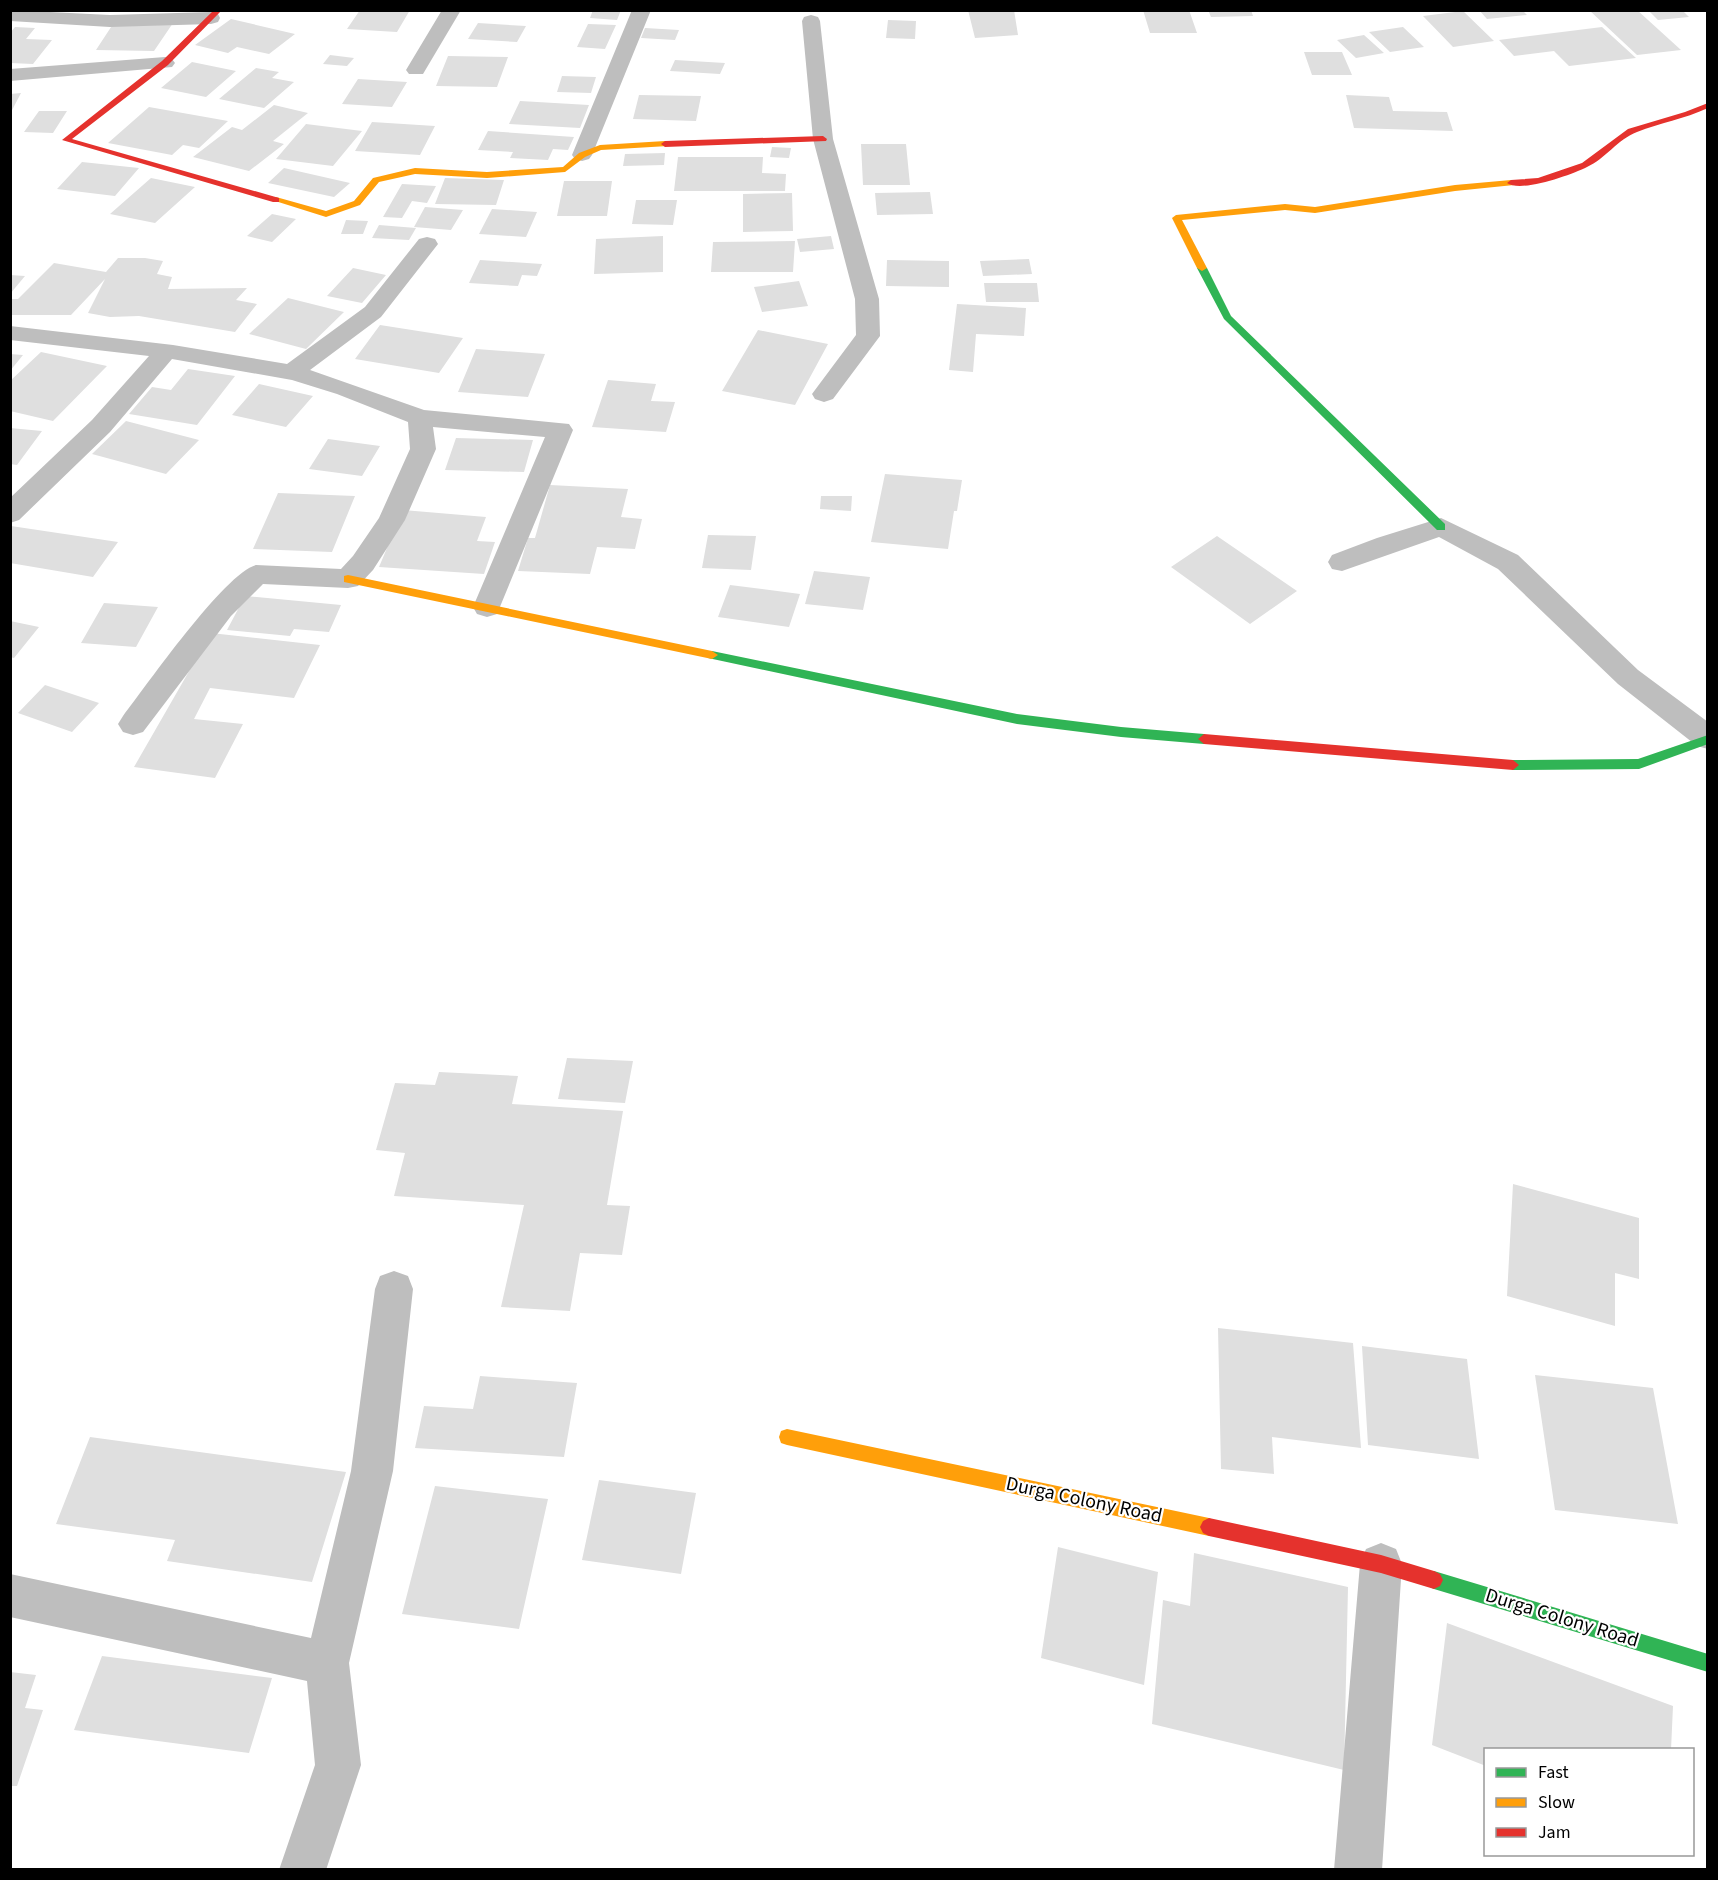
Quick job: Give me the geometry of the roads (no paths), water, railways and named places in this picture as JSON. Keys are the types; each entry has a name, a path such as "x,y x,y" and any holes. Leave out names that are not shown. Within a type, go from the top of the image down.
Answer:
{"street":[{"path":"416,70 452,10"},
{"path":"582,155 642,10"},
{"path":"215,14 165,63 66,140 326,214 357,203 376,180 415,171 487,175 565,169 582,155 600,148 823,139"},
{"path":"10,15 110,21 215,14"},
{"path":"811,21 823,139 867,299 868,336 824,394"},
{"path":"10,75 165,63"},
{"path":"1707,105 1631,132 1585,165 1539,182 1455,188 1315,210 1285,207 1176,218 1227,317 1441,527 1508,562 1628,677 1707,739"},
{"path":"290,373 372,312 427,244"},
{"path":"10,333 271,368 368,397 420,418 561,430 487,608"},
{"path":"13,510 101,426 165,352"},
{"path":"348,579 363,563 392,520 423,448 420,418"},
{"path":"1342,562 1387,544 1441,527"},
{"path":"133,724 221,609 256,574 348,579 1017,719 1121,732 1516,765 1639,764 1707,739"},
{"path":"302,1869 338,1765 327,1663 372,1471 394,1289"},
{"name":"Durga Colony Road","path":"787,1437 1381,1564 1707,1663"},
{"path":"1358,1869 1381,1564"},
{"path":"10,1595 327,1663"}]}
